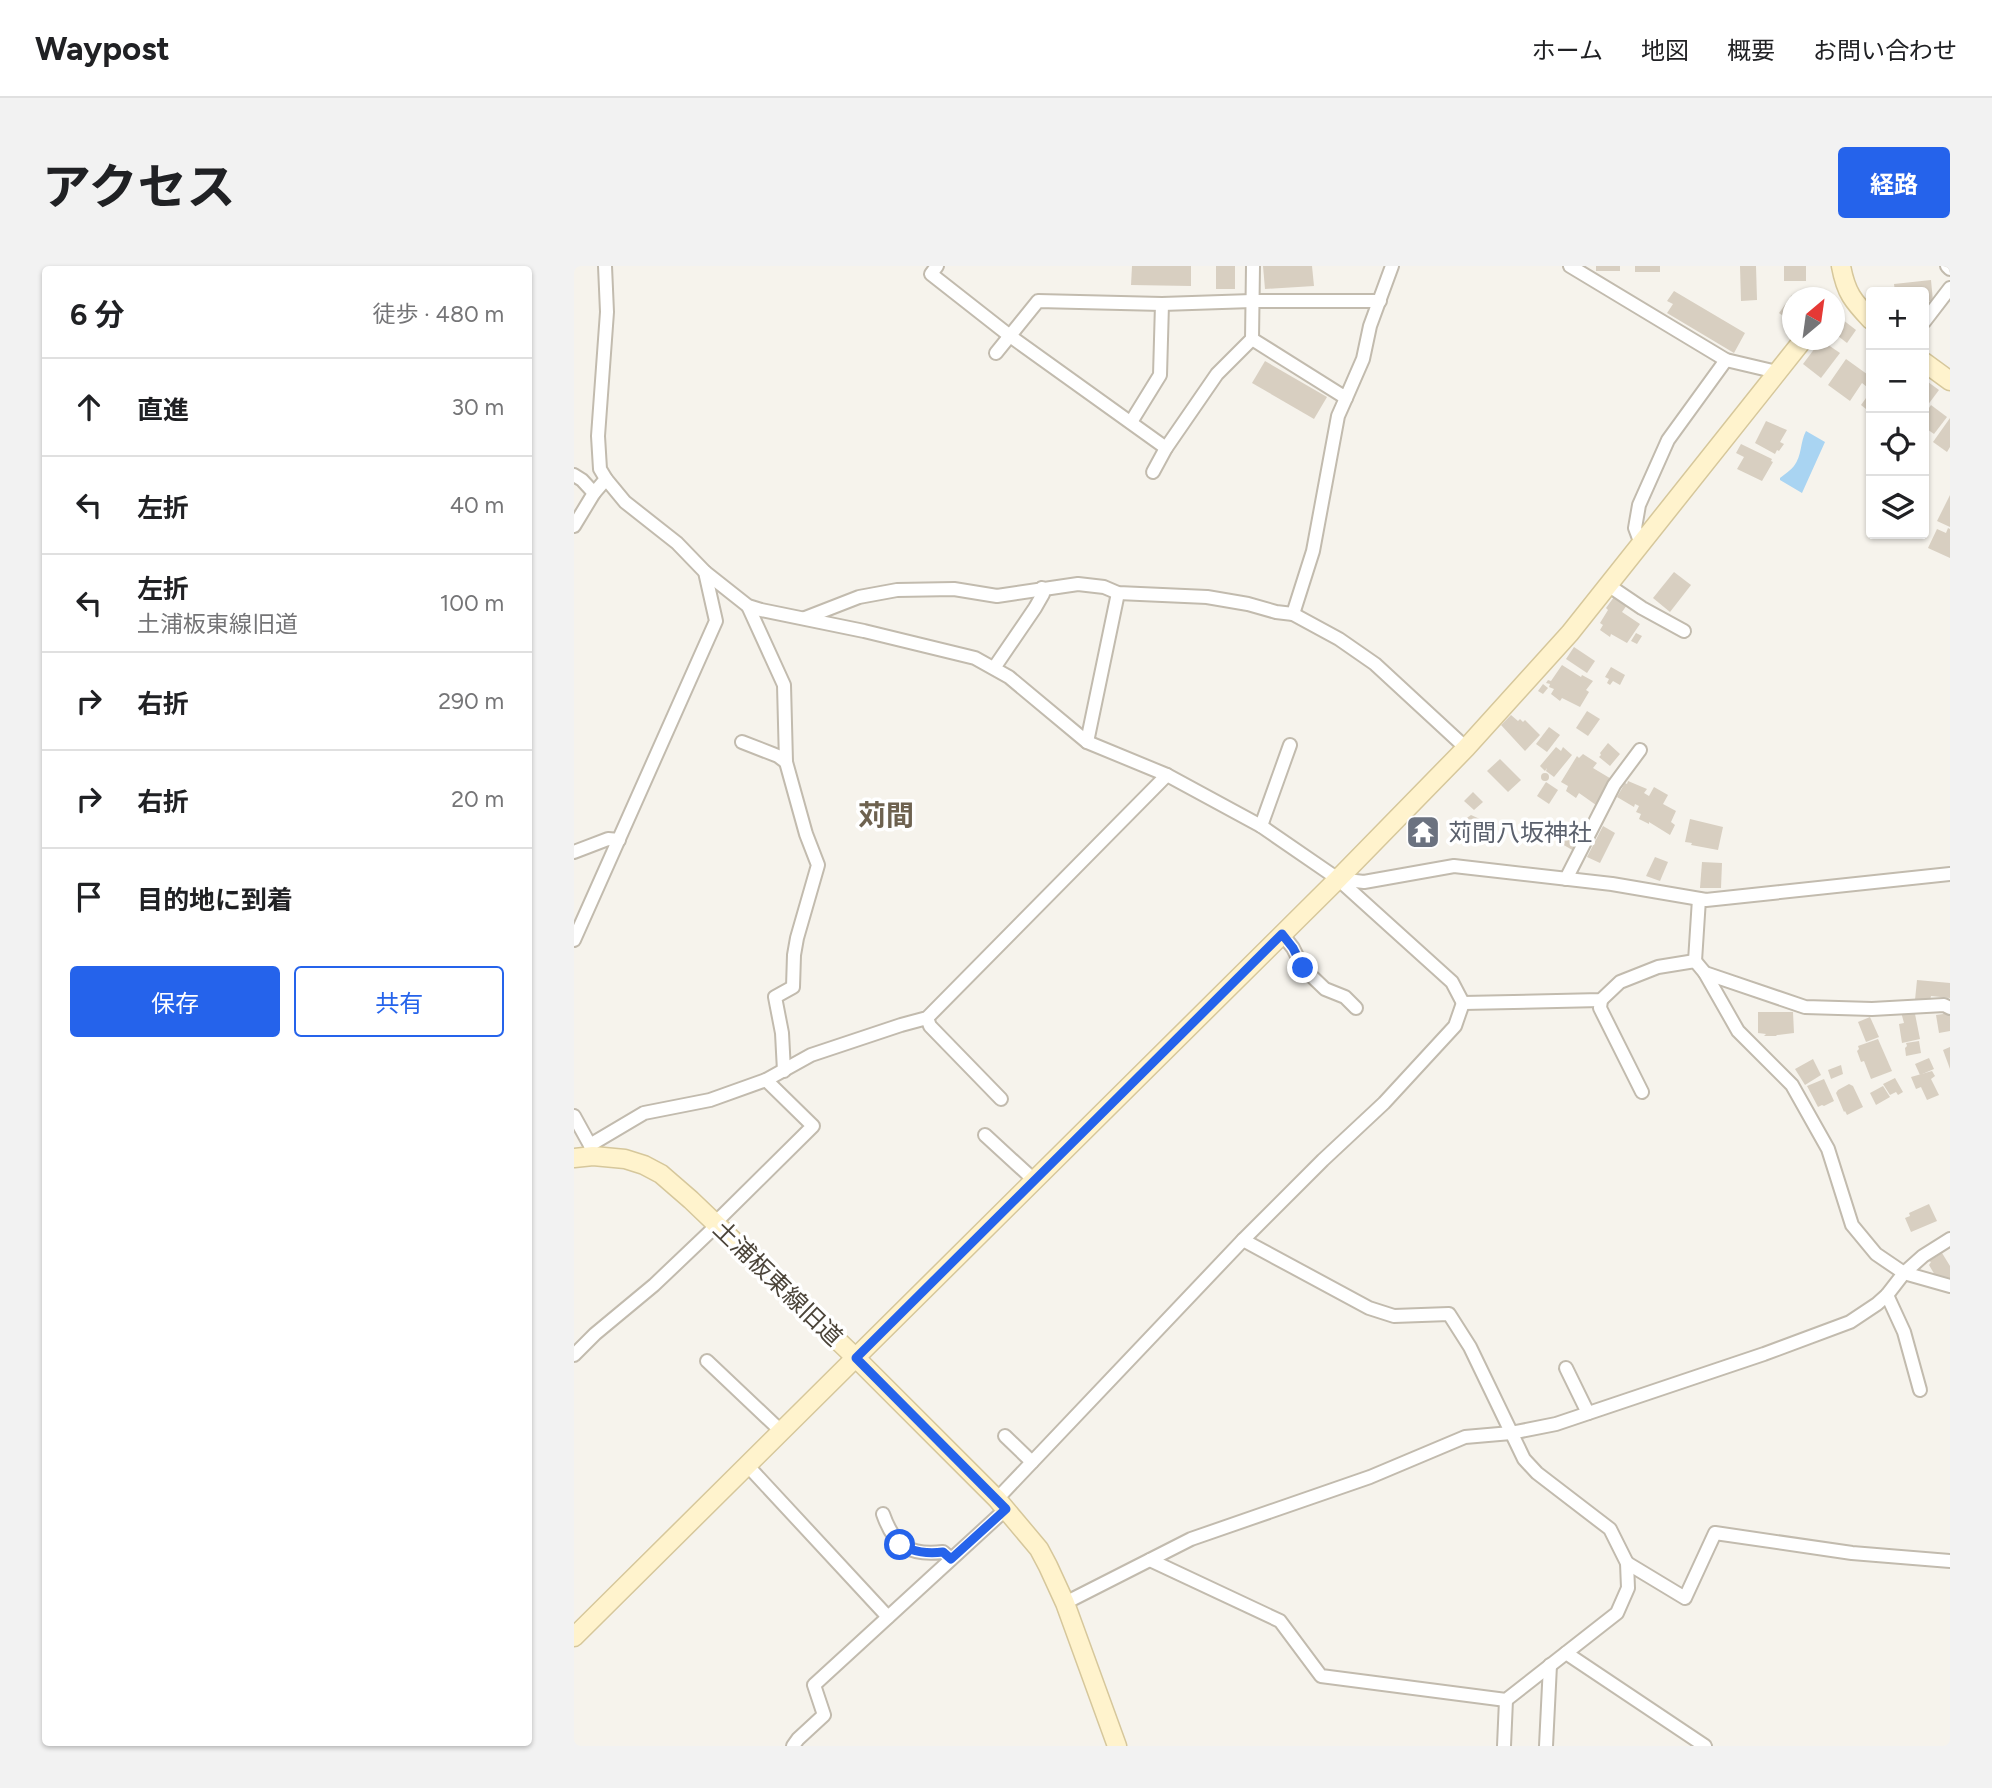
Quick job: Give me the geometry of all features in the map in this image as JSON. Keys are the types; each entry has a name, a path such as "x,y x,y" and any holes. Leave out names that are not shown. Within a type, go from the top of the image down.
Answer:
{"street":[{"path":"605,266 607,312 598,436 600,469 625,502 677,544 705,572 748,606 975,658 1009,677 1087,742 1167,775 1261,826 1338,878 1452,982 1463,1003 1455,1026 1384,1103 1243,1240 1032,1462 1001,1504 951,1559 814,1685 824,1715 793,1746"},
{"path":"937,266 931,274 1010,336 1166,448"},
{"path":"1153,472 1166,448 1217,374 1252,339 1253,266"},
{"path":"1293,614 1313,551 1338,416 1363,359 1370,326 1392,266"},
{"path":"1570,266 1726,359 1777,372"},
{"path":"1840,266 1840,287"},
{"path":"1929,315 1950,288"},
{"path":"1845,297 1866,315"},
{"path":"996,353 1038,301 1380,301"},
{"path":"1131,422 1160,375 1162,303"},
{"path":"1252,339 1346,398"},
{"path":"574,1637 1466,748 1570,633 1795,350"},
{"path":"1641,544 1635,528 1639,505 1668,440 1726,359"},
{"path":"1929,366 1950,381"},
{"path":"574,475 594,493"},
{"path":"574,526 606,479"},
{"path":"574,940 716,621 705,572"},
{"path":"805,618 859,597 897,590 954,589 997,596 1077,584 1104,587 1118,593 1207,597 1248,604 1293,614 1339,639 1376,664 1466,748"},
{"path":"1608,585 1684,631"},
{"path":"993,668 1035,608 1043,594 1042,588"},
{"path":"1087,742 1118,593"},
{"path":"748,606 784,685 786,762 806,834 818,865 797,938 793,987 775,997 782,1033 785,1071"},
{"path":"741,742 778,756 786,762"},
{"path":"1261,826 1290,745"},
{"path":"1566,879 1614,785 1640,750"},
{"path":"574,1117 592,1150 644,1113 710,1100 766,1080 811,1055 927,1018 1167,775"},
{"path":"574,852 608,839 619,840"},
{"path":"1338,878 1364,881 1454,866 1612,884 1706,900 1950,874"},
{"path":"1699,899 1695,961 1738,1031 1792,1085 1828,1149 1852,1225 1876,1254 1904,1273 1950,1286"},
{"path":"1282,934 1303,968 1325,989 1345,996 1356,1007"},
{"path":"1642,1091 1600,1009 1601,1000 1620,982 1658,967 1695,961"},
{"path":"1704,973 1805,1007 1950,1007"},
{"path":"1463,1003 1601,1000"},
{"path":"927,1018 930,1026 1000,1099"},
{"path":"574,1356 595,1334 654,1285 813,1126 766,1080"},
{"path":"985,1135 1034,1181"},
{"name":"土浦板東線旧道","path":"574,1158 592,1150 644,1165 661,1174 856,1358 1001,1504 1039,1549 1065,1603 1117,1746"},
{"path":"1065,1603 1191,1539 1370,1477 1465,1437 1511,1433 1556,1424 1850,1322 1887,1295 1904,1273 1923,1256 1950,1239"},
{"path":"1150,1560 1280,1621 1321,1676 1506,1700 1616,1613 1628,1588 1627,1563 1610,1529 1536,1473 1524,1459 1470,1347 1449,1314 1394,1316 1369,1308 1243,1240"},
{"path":"1887,1295 1904,1332 1920,1390"},
{"path":"707,1361 781,1431"},
{"path":"1566,1368 1588,1413"},
{"path":"1005,1436 1032,1462"},
{"path":"747,1465 888,1617"},
{"path":"883,1514 888,1529 900,1545 929,1554 943,1552 951,1559"},
{"path":"1627,1563 1685,1598 1715,1533 1852,1553 1950,1561"},
{"path":"1566,1653 1705,1746"},
{"path":"1546,1746 1550,1665"},
{"path":"1504,1746 1506,1700"}],"water":[{"path":"1806,431 1825,442 1802,493 1780,478 1797,462"}],"building":[{"path":"1132,266 1191,266 1191,286 1131,285"},
{"path":"1216,266 1235,266 1235,289 1216,289"},
{"path":"1263,266 1312,266 1314,286 1265,289"},
{"path":"1596,266 1620,266 1620,271 1596,271"},
{"path":"1635,266 1660,266 1660,272 1635,272"},
{"path":"1740,266 1756,266 1757,300 1741,301"},
{"path":"1784,266 1806,266 1806,281 1784,281"},
{"path":"1931,280 1933,301 1929,301 1929,287 1894,287 1894,284"},
{"path":"1674,291 1745,333 1734,353 1667,313 1673,304 1667,301"},
{"path":"1845,321 1856,330 1847,343 1845,341"},
{"path":"1814,350 1836,350 1840,353 1821,378 1803,364"},
{"path":"1846,359 1866,373 1866,386 1862,383 1850,401 1828,385"},
{"path":"1265,361 1327,397 1314,419 1252,383"},
{"path":"1929,383 1939,390 1929,403"},
{"path":"1931,405 1947,417 1934,434 1929,430"},
{"path":"1950,418 1950,447 1947,452 1933,442"},
{"path":"1766,421 1787,430 1780,442 1784,444 1775,454 1755,443"},
{"path":"1741,444 1772,459 1773,462 1762,481 1737,469 1744,457 1736,453"},
{"path":"1950,495 1950,527 1937,521"},
{"path":"1948,528 1950,558 1928,548 1937,529 1946,533"},
{"path":"1674,572 1691,585 1670,612 1653,598"},
{"path":"1614,597 1627,605 1622,612 1640,624 1627,643 1600,630 1603,625 1600,623 1608,610 1606,608"},
{"path":"1636,633 1642,636 1637,644 1631,641"},
{"path":"1574,647 1595,661 1587,673 1566,659"},
{"path":"1562,665 1593,681 1586,690 1589,692 1580,707 1562,698 1560,701 1551,694 1554,689 1546,683 1551,681"},
{"path":"1611,667 1625,675 1620,685 1613,681 1610,685 1607,683 1609,679 1605,677"},
{"path":"1543,684 1548,688 1543,694 1538,691"},
{"path":"1587,711 1600,719 1588,736 1576,728"},
{"path":"1511,715 1518,721 1525,720 1540,735 1525,751 1501,725"},
{"path":"1549,727 1560,735 1547,752 1536,744"},
{"path":"1608,743 1620,754 1610,766 1599,757"},
{"path":"1556,747 1561,751 1563,747 1572,755 1554,777 1546,771 1547,768 1545,771 1540,766"},
{"path":"1583,754 1597,763 1593,768 1613,780 1596,805 1579,793 1576,798 1566,791 1568,786 1561,782 1577,756 1579,758"},
{"path":"1500,759 1521,780 1508,792 1487,771"},
{"path":"1545,773 1549,777 1545,781 1541,777"},
{"path":"1628,781 1647,789 1644,793 1649,796 1654,787 1668,795 1663,804 1676,811 1671,822 1675,825 1670,835 1639,819 1641,814 1636,812 1639,806 1635,804 1634,807 1617,797"},
{"path":"1546,782 1558,790 1549,804 1537,796"},
{"path":"1473,792 1483,802 1474,810 1464,801"},
{"path":"1471,815 1482,820 1464,834 1457,825"},
{"path":"1690,819 1723,827 1718,850 1685,842"},
{"name":"苅間八坂神社","path":"1424,820 1434,836 1424,843 1420,838 1417,840 1413,827"},
{"path":"1482,823 1488,830 1473,841 1468,834"},
{"path":"1572,826 1584,833 1574,851 1562,844"},
{"path":"1603,826 1615,833 1600,863 1587,857"},
{"path":"1655,857 1668,862 1660,881 1646,876"},
{"path":"1702,862 1722,863 1721,888 1700,888"},
{"path":"1917,980 1950,983 1950,998 1931,996 1930,1001 1915,1000"},
{"path":"1914,1009 1920,1039 1902,1043 1899,1024 1904,1023 1901,1012"},
{"path":"1758,1012 1793,1012 1794,1033 1764,1036 1766,1034 1758,1033"},
{"path":"1950,1013 1950,1031 1939,1033 1936,1015"},
{"path":"1870,1017 1879,1037 1866,1042 1858,1022"},
{"path":"1878,1039 1892,1071 1871,1079 1857,1051 1858,1046"},
{"path":"1919,1041 1921,1053 1906,1056 1906,1043"},
{"path":"1950,1047 1950,1069 1943,1050"},
{"path":"1929,1058 1934,1069 1920,1075 1915,1064"},
{"path":"1813,1059 1821,1075 1805,1085 1795,1069"},
{"path":"1841,1065 1843,1074 1831,1079 1828,1070"},
{"path":"1932,1071 1935,1076 1931,1079 1939,1095 1927,1100 1921,1087 1916,1089 1911,1077"},
{"path":"1895,1078 1903,1092 1890,1095 1883,1084"},
{"path":"1824,1079 1834,1101 1818,1107 1807,1086"},
{"path":"1849,1084 1853,1086 1863,1107 1847,1115 1836,1093"},
{"path":"1883,1086 1890,1097 1876,1105 1870,1093"},
{"path":"1929,1204 1937,1221 1911,1232 1905,1218 1910,1216 1909,1213"},
{"path":"1942,1253 1950,1266 1950,1279 1939,1282 1929,1261"}],"place":[{"name":"苅間八坂神社","path":"1423,832"}],"district":[{"name":"苅間","path":"886,815"}],"route":[{"path":"900,1545 929,1554 943,1552 951,1559 1006,1509 856,1358 1282,934 1303,968"}]}
